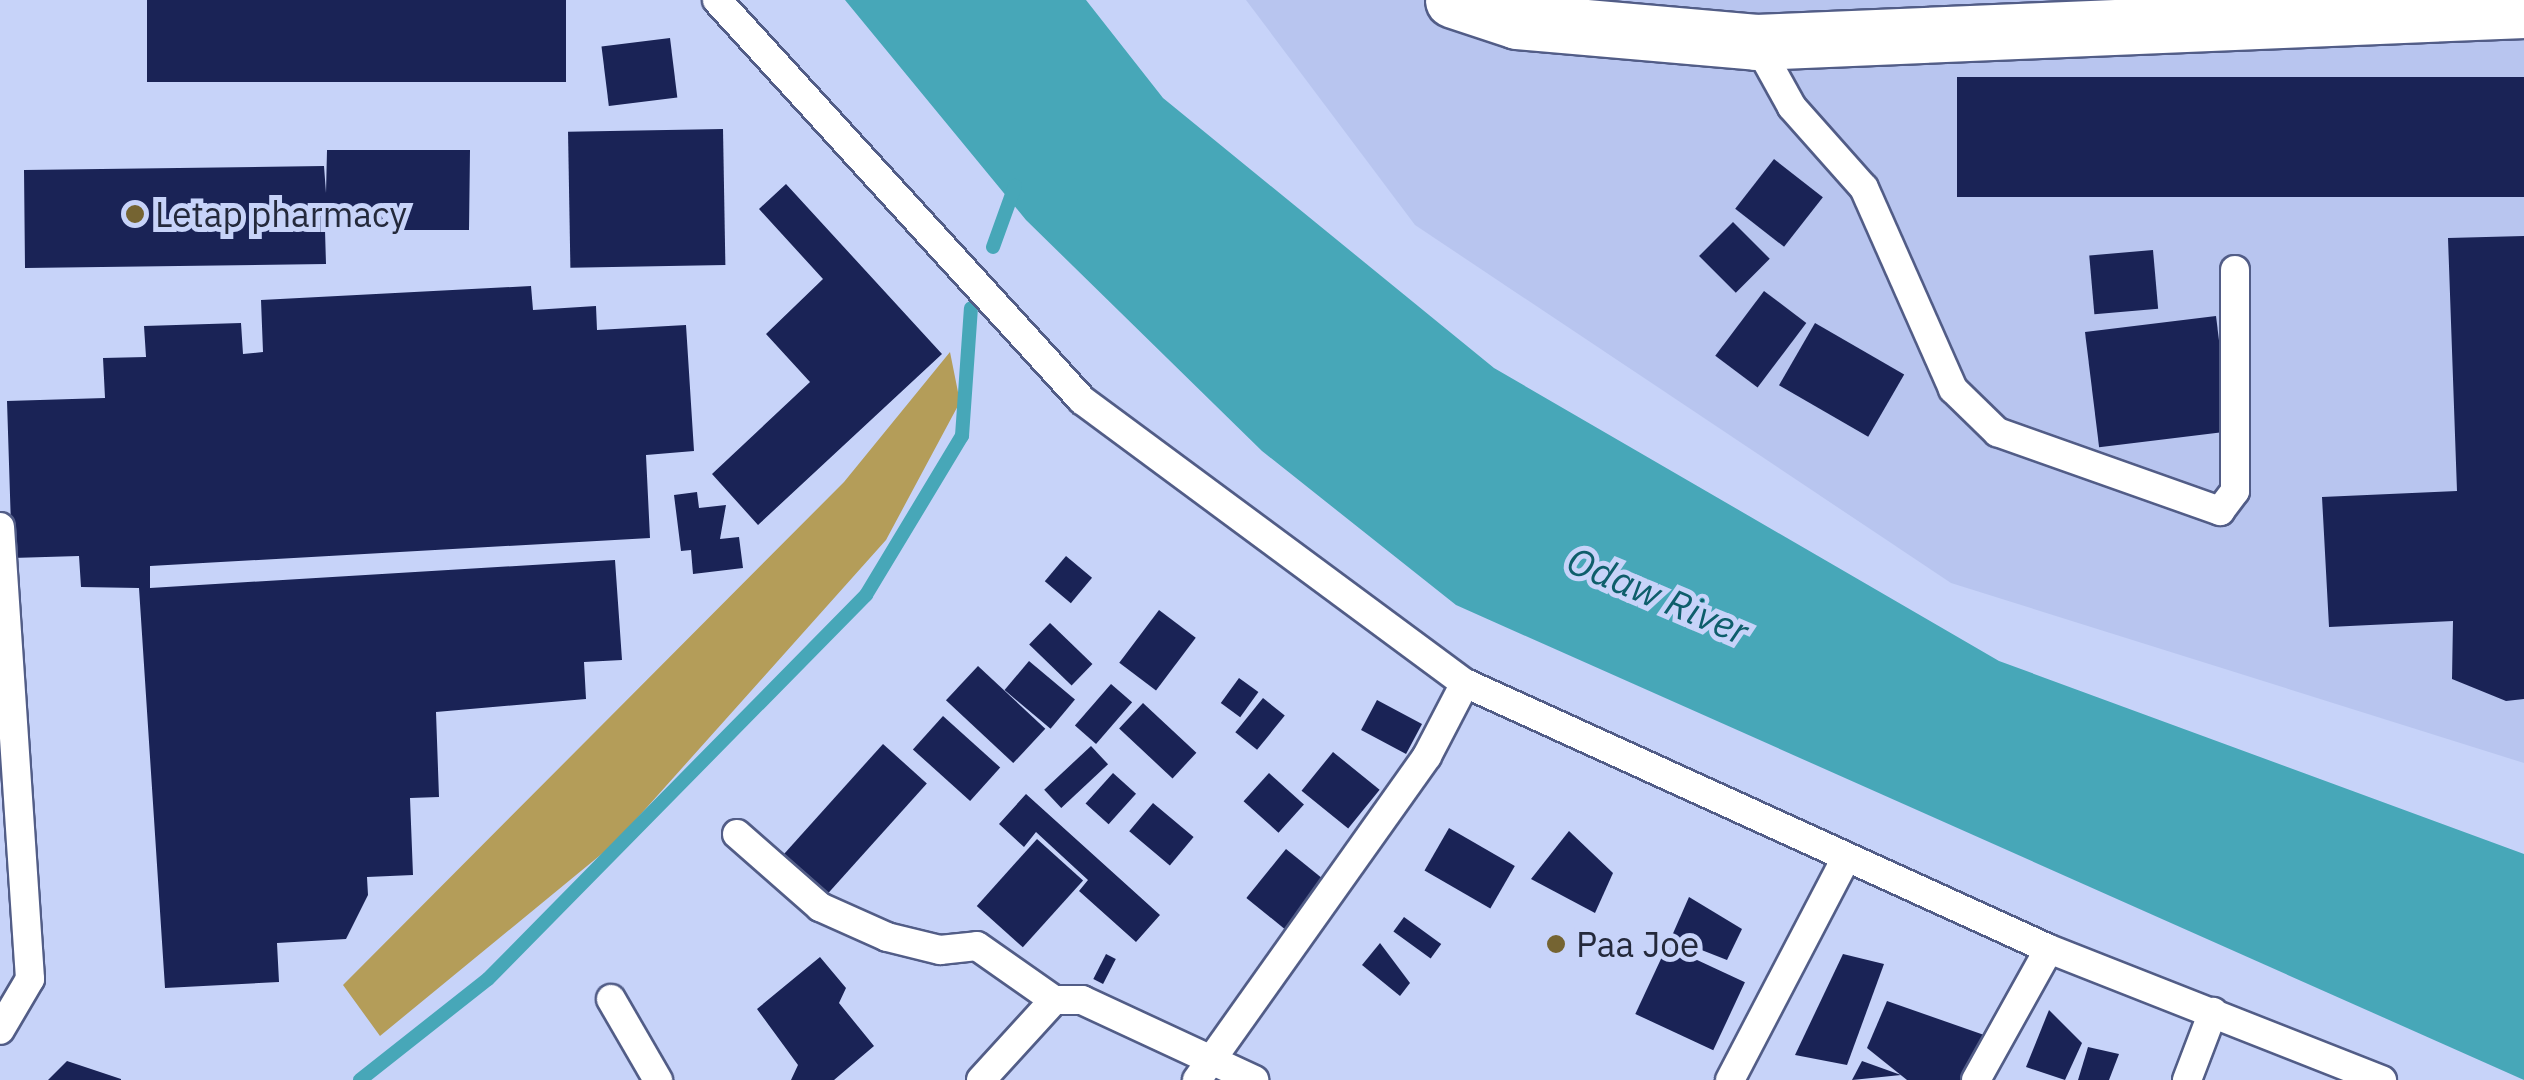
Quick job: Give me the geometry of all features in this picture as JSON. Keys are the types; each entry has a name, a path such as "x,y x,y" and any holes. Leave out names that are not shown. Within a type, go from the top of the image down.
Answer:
{"street":[{"path":"1453,0 1517,21 1756,42 2524,10"}],"lane":[{"path":"717,0 1082,400 1465,684 1845,860 2049,949 2372,1079"},
{"path":"1756,42 1792,107 1864,188 1953,389 1996,432 2220,511 2235,491 2235,270"},
{"path":"0,527 30,979 0,1030"},
{"path":"1203,1069 1427,756 1465,684"},
{"path":"737,834 820,907 887,938 940,950 976,946 1054,1000 1082,1000 1203,1069 1254,1080"},
{"path":"1730,1080 1845,860"},
{"path":"1976,1080 2049,949"},
{"path":"611,999 658,1080"},
{"path":"981,1080 1054,1000"},
{"path":"2187,1080 2213,1012"}],"shaded area":[{"path":"1246,0 2524,0 2524,763 1951,583 1415,225"},
{"path":"950,352 960,402 886,540 615,843 380,1036 343,985 844,482"}],"water":[{"name":"Odaw River","path":"845,0 1086,0 1163,98 1494,368 1999,661 2524,854 2524,1080 1456,605 1262,451 1026,220"}],"building":[{"path":"147,0 566,0 566,82 147,82"},
{"path":"670,38 677,98 609,106 602,46"},
{"path":"1957,77 2524,77 2524,197 1957,197"},
{"path":"723,129 725,265 570,268 568,132"},
{"path":"327,150 470,150 469,230 325,230 326,264 25,268 24,170 324,166 326,193"},
{"path":"1774,159 1823,197 1784,247 1735,209"},
{"path":"786,184 942,354 758,525 712,474 810,382 766,334 823,279 759,209"},
{"path":"1733,222 1770,259 1736,293 1699,256"},
{"path":"2524,236 2524,699 2506,701 2452,679 2453,621 2329,627 2322,497 2457,491 2448,238"},
{"path":"2153,250 2158,309 2094,314 2089,256"},
{"path":"531,286 533,310 596,306 597,330 686,325 694,451 646,455 650,538 150,566 150,588 615,560 622,660 584,662 586,699 436,712 439,797 410,798 413,875 367,877 368,895 346,939 277,943 279,982 165,988 139,588 81,587 79,556 12,558 7,401 105,398 103,358 146,357 144,326 241,323 243,354 263,352 261,300"},
{"path":"1764,291 1806,323 1758,388 1715,356"},
{"path":"2216,316 2230,431 2099,447 2085,332"},
{"path":"1815,323 1904,374 1868,437 1779,385"},
{"path":"697,492 699,508 726,505 720,539 739,537 743,568 693,574 691,550 681,551 674,495"},
{"path":"1066,556 1092,578 1071,603 1045,581"},
{"path":"1159,610 1196,638 1156,690 1119,663"},
{"path":"1050,623 1092,664 1072,686 1029,645"},
{"path":"1029,661 1075,700 1051,729 1005,690"},
{"path":"978,666 1045,729 1013,763 946,700"},
{"path":"1239,678 1258,692 1240,717 1221,703"},
{"path":"1111,684 1132,702 1096,744 1075,726"},
{"path":"1263,698 1285,716 1257,750 1235,732"},
{"path":"1377,700 1422,724 1406,754 1361,730"},
{"path":"1143,703 1196,753 1173,778 1119,729"},
{"path":"943,716 1000,768 970,801 913,749"},
{"path":"883,744 927,783 820,902 777,862"},
{"path":"1091,746 1108,764 1061,808 1044,790"},
{"path":"1333,752 1380,790 1348,829 1302,791"},
{"path":"1113,773 1136,794 1109,824 1086,803"},
{"path":"1269,773 1304,804 1279,833 1244,801"},
{"path":"1026,794 1160,915 1136,942 1079,891 1088,880 1036,832 1024,847 999,824"},
{"path":"1153,803 1194,837 1170,865 1129,831"},
{"path":"1449,828 1515,866 1490,908 1424,870"},
{"path":"1569,831 1613,873 1595,913 1531,879"},
{"path":"1037,839 1083,880 1023,947 977,906"},
{"path":"1286,849 1328,883 1288,932 1246,898"},
{"path":"1689,897 1742,929 1727,960 1671,938"},
{"path":"1404,917 1441,944 1431,959 1393,932"},
{"path":"1380,943 1410,983 1400,996 1362,965"},
{"path":"1667,946 1745,982 1713,1050 1635,1014"},
{"path":"1106,954 1116,959 1103,984 1093,979"},
{"path":"1843,954 1884,964 1847,1065 1795,1055"},
{"path":"820,957 846,988 839,1003 874,1046 834,1080 791,1080 798,1065 757,1009"},
{"path":"1887,1001 1987,1036 1964,1080 1907,1080 1867,1048"},
{"path":"2049,1010 2082,1043 2065,1080 2026,1067"},
{"path":"2088,1047 2119,1054 2109,1080 2078,1080"},
{"path":"67,1061 121,1079 121,1080 48,1080"},
{"path":"1862,1061 1901,1075 1852,1080"}],"waterway":[{"path":"993,247 1015,186"},
{"path":"360,1080 488,979 866,595 962,436 971,308"}],"place":[{"name":"Letap pharmacy","path":"135,214"},
{"name":"Paa Joe","path":"1556,944"}]}
